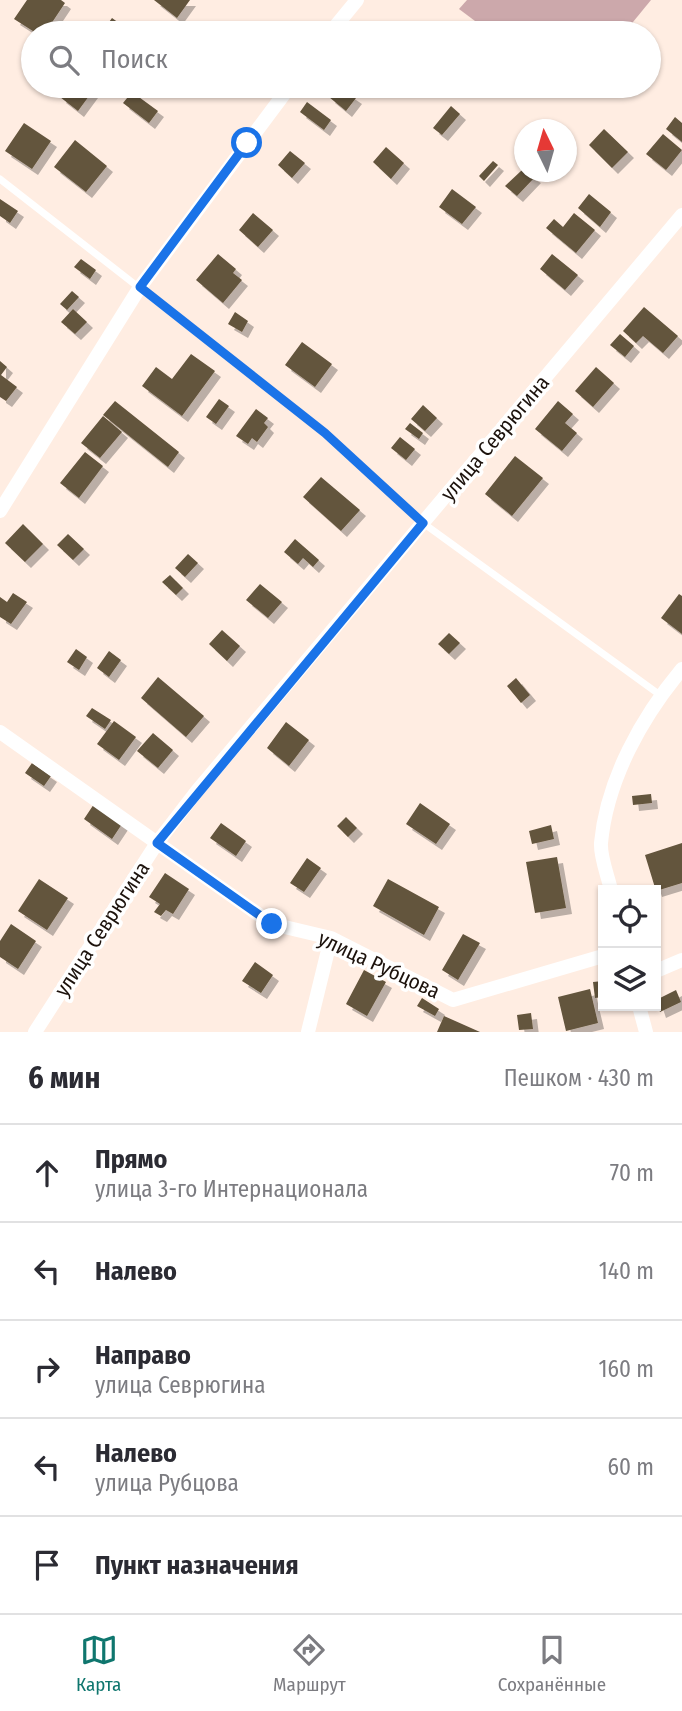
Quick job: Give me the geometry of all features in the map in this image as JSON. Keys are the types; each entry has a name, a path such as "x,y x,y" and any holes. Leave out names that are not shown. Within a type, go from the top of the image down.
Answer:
{"street":[{"path":"340,21 358,0"},
{"path":"0,511 140,287 281,98"},
{"name":"улица Севрюгина","path":"35,1032 157,843 682,215"},
{"path":"610,885 601,846 612,784 660,695 682,669"},
{"name":"улица Рубцова","path":"0,732 272,924 331,938 453,1000 598,957"},
{"path":"308,1032 331,938"},
{"path":"661,969 682,960"},
{"path":"640,1011 646,1032"}],"lane":[{"path":"0,178 325,433 423,523 660,695"}],"shaded area":[{"path":"467,0 651,0 634,21 475,21 459,9"}],"building":[{"path":"27,0 61,0 65,3 53,21 21,21 21,23 14,19"},
{"path":"154,0 190,0 177,18"},
{"path":"61,98 88,98 78,111"},
{"path":"127,98 140,98 158,111 149,123 123,103"},
{"path":"330,98 356,98 346,111"},
{"path":"307,102 331,120 324,130 300,112"},
{"path":"451,106 460,114 442,135 433,128"},
{"path":"675,117 682,123 682,142 666,129"},
{"path":"24,123 51,141 32,169 5,151"},
{"path":"604,129 628,152 612,168 589,145"},
{"path":"663,134 682,150 666,170 646,154"},
{"path":"75,140 107,166 86,192 54,167"},
{"path":"386,147 404,163 391,179 373,162"},
{"path":"290,151 305,163 292,178 278,165"},
{"path":"493,161 498,165 484,181 479,176"},
{"path":"514,178 514,182 530,182 517,196 505,186"},
{"path":"452,189 476,207 462,224 439,207"},
{"path":"589,194 611,212 600,227 578,208"},
{"path":"0,199 18,211 10,223 0,216"},
{"path":"253,213 273,230 258,247 239,230"},
{"path":"574,213 595,230 576,253 546,228 554,219 563,227"},
{"path":"218,254 236,269 233,273 242,280 223,303 196,280"},
{"path":"552,254 578,275 565,290 540,269"},
{"path":"81,259 96,270 90,279 74,267"},
{"path":"72,291 79,297 67,310 60,304"},
{"path":"644,307 678,336 663,353 643,336 636,343 623,331"},
{"path":"73,309 87,322 75,334 61,322"},
{"path":"235,312 248,321 242,332 228,324"},
{"path":"620,334 634,346 625,357 610,345"},
{"path":"302,342 332,364 315,387 285,365"},
{"path":"191,354 215,371 182,416 142,386 156,367 172,379"},
{"path":"0,361 7,367 1,375 17,387 6,401 0,397"},
{"path":"596,367 614,383 593,407 575,391"},
{"path":"219,399 229,406 216,424 206,417"},
{"path":"115,401 179,452 168,467 103,415"},
{"path":"558,401 573,414 565,423 577,433 562,451 535,429"},
{"path":"423,405 437,418 425,431 411,419"},
{"path":"256,409 268,418 264,423 268,427 257,442 252,438 248,444 236,436"},
{"path":"103,416 122,432 100,458 81,443"},
{"path":"410,423 423,433 419,439 405,429"},
{"path":"400,437 415,449 406,460 391,448"},
{"path":"85,452 103,466 79,498 60,483"},
{"path":"515,456 543,478 512,516 485,494"},
{"path":"321,477 360,510 341,531 303,497"},
{"path":"23,524 43,544 25,562 5,543"},
{"path":"68,534 84,549 73,560 57,545"},
{"path":"295,539 319,560 313,567 303,558 298,564 284,552"},
{"path":"188,554 198,563 185,577 175,568"},
{"path":"170,575 183,588 176,595 162,582"},
{"path":"260,584 282,602 268,618 246,600"},
{"path":"13,593 27,602 11,624 0,617 0,597 7,602"},
{"path":"679,594 682,596 682,634 661,618"},
{"path":"222,630 240,646 227,661 209,644"},
{"path":"449,633 460,643 449,654 438,644"},
{"path":"76,649 87,657 79,670 67,662"},
{"path":"109,651 121,660 109,677 97,668"},
{"path":"158,677 204,716 186,737 141,698"},
{"path":"516,678 530,695 521,703 507,686"},
{"path":"92,708 111,720 105,729 86,716"},
{"path":"114,721 136,737 119,760 97,744"},
{"path":"286,722 309,740 289,766 267,748"},
{"path":"153,733 173,750 158,768 137,751"},
{"path":"32,763 51,776 44,786 25,773"},
{"path":"651,794 652,803 633,805 632,796"},
{"path":"96,801 124,821 112,839 84,819"},
{"path":"420,803 450,824 436,844 406,824"},
{"path":"346,817 357,828 348,837 337,826"},
{"path":"221,823 246,841 236,856 210,838"},
{"path":"551,825 554,839 532,844 529,831"},
{"path":"682,843 682,883 661,889 661,885 654,885 645,855"},
{"path":"557,857 566,908 535,913 526,862"},
{"path":"307,858 321,868 304,892 290,883"},
{"path":"165,873 189,889 173,914 166,910 161,916 154,912 160,904 149,897"},
{"path":"39,879 68,898 47,930 18,911"},
{"path":"388,879 439,907 424,935 373,906"},
{"path":"11,924 36,941 18,969 0,957 0,941"},
{"path":"463,934 480,943 458,980 442,970"},
{"path":"255,962 273,975 261,993 242,981"},
{"path":"364,970 386,982 367,1016 346,1004"},
{"path":"593,982 598,982 598,998 595,998"},
{"path":"590,989 598,1023 566,1031 558,997"},
{"path":"676,990 681,1002 660,1012 661,998"},
{"path":"422,998 439,1009 435,1016 417,1006"},
{"path":"531,1013 533,1029 519,1030 517,1015"},
{"path":"444,1016 480,1032 437,1032"}],"route":[{"path":"247,143 140,287 325,433 423,523 197,791 157,843 272,924"}]}
